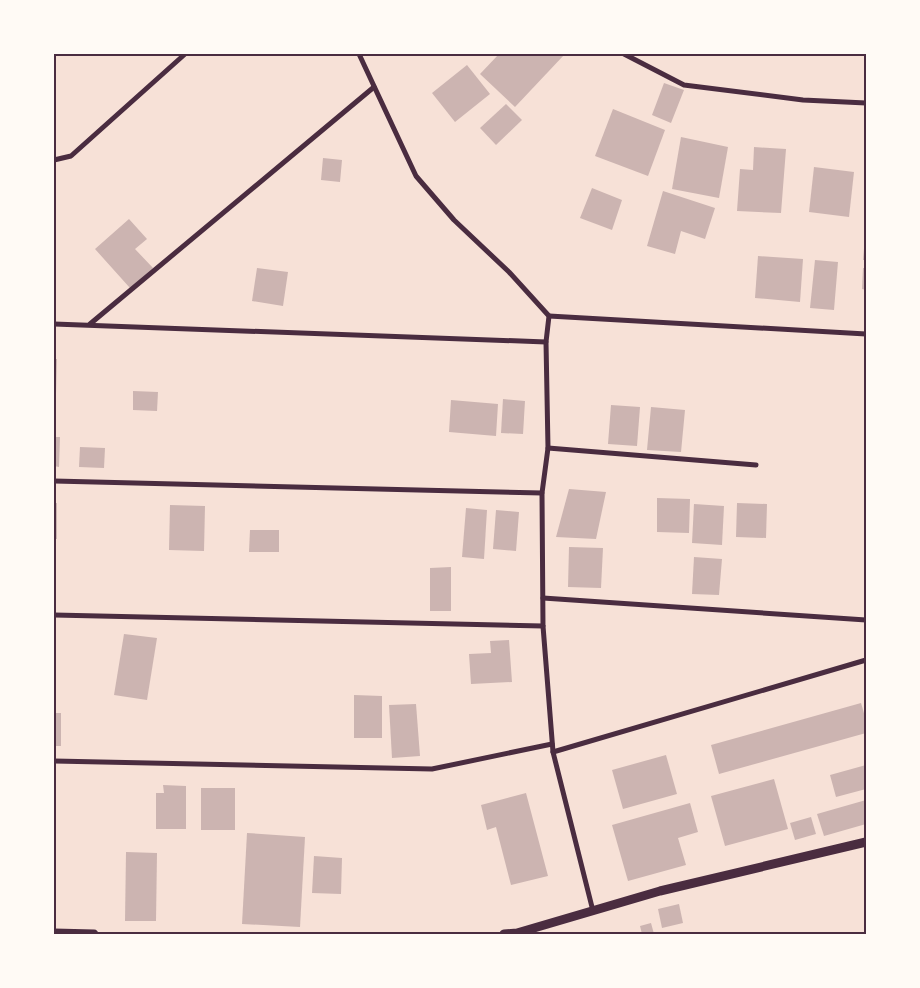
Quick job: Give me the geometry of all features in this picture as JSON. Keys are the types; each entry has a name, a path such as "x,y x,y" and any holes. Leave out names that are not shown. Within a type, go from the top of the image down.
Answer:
{"street":[{"path":"54,160 71,156 185,54"},
{"path":"359,54 416,176 454,220 510,272 549,316 866,334"},
{"path":"624,54 684,85 803,100 866,103"},
{"path":"90,324 374,88"},
{"path":"549,316 546,342 548,448 542,493 543,626 553,752 593,911"},
{"path":"54,324 546,342"},
{"path":"548,448 756,465"},
{"path":"54,481 542,493"},
{"path":"543,598 866,620"},
{"path":"54,615 543,626"},
{"path":"553,752 866,660"},
{"path":"54,761 432,769 552,744"},
{"path":"504,934 517,933 660,891 866,842"},
{"path":"54,932 94,934"}],"building":[{"path":"499,54 564,55 515,107 480,74"},
{"path":"467,65 490,94 455,122 432,93"},
{"path":"664,83 684,90 671,123 652,115"},
{"path":"506,104 522,120 496,145 480,128"},
{"path":"613,109 665,130 648,176 595,156"},
{"path":"681,137 728,147 719,198 672,189"},
{"path":"754,147 786,149 781,213 737,211 740,169 753,170"},
{"path":"323,158 342,160 340,182 321,180"},
{"path":"814,167 854,172 849,217 809,212"},
{"path":"592,188 622,200 612,230 580,218"},
{"path":"663,191 715,208 705,239 681,231 675,254 647,246"},
{"path":"129,219 147,239 135,249 153,268 130,288 95,249"},
{"path":"865,237 866,260 863,260"},
{"path":"758,256 803,259 800,302 755,298"},
{"path":"815,260 838,262 834,310 810,308"},
{"path":"257,268 288,272 283,306 252,301"},
{"path":"863,268 866,268 866,290 862,289"},
{"path":"54,359 57,359 56,394 54,393"},
{"path":"133,391 158,392 157,411 133,410"},
{"path":"503,399 525,401 523,434 501,433"},
{"path":"451,400 498,404 496,436 449,432"},
{"path":"611,405 640,407 637,446 608,444"},
{"path":"651,407 685,410 681,452 647,450"},
{"path":"54,437 60,437 59,467 54,466"},
{"path":"80,447 105,448 104,468 79,467"},
{"path":"569,489 606,492 596,539 556,537"},
{"path":"657,498 690,499 689,533 657,532"},
{"path":"54,503 57,503 57,539 54,539"},
{"path":"737,503 767,504 766,538 736,537"},
{"path":"694,504 724,506 722,545 692,543"},
{"path":"170,505 205,506 204,551 169,550"},
{"path":"466,508 487,510 484,559 462,557"},
{"path":"496,510 519,512 516,551 493,549"},
{"path":"250,530 279,530 279,552 249,552"},
{"path":"569,547 603,548 601,588 568,587"},
{"path":"694,557 722,559 719,595 692,594"},
{"path":"54,567 56,567 56,587 54,587"},
{"path":"451,567 451,611 430,611 430,568"},
{"path":"124,634 157,638 147,700 114,695"},
{"path":"509,640 512,682 471,684 469,654 491,653 490,641"},
{"path":"354,695 382,696 382,738 354,738"},
{"path":"861,703 866,720 866,733 719,774 711,745"},
{"path":"416,704 420,756 392,758 389,705"},
{"path":"54,713 61,713 61,746 54,746"},
{"path":"666,755 677,794 623,809 612,770"},
{"path":"866,765 866,789 836,797 830,775"},
{"path":"774,779 788,829 725,846 711,796"},
{"path":"163,785 186,786 186,829 156,829 156,793 164,793"},
{"path":"201,788 235,788 235,830 201,830"},
{"path":"526,793 548,876 511,885 496,827 487,830 481,805"},
{"path":"866,800 866,824 824,836 817,814"},
{"path":"690,803 698,832 678,838 686,865 628,881 612,825"},
{"path":"811,817 816,834 795,840 790,823"},
{"path":"247,833 305,837 300,927 242,924"},
{"path":"126,852 157,853 156,921 125,921"},
{"path":"314,856 342,858 341,894 312,893"},
{"path":"679,904 683,923 662,928 658,909"},
{"path":"651,923 654,934 642,934 640,926"}]}
